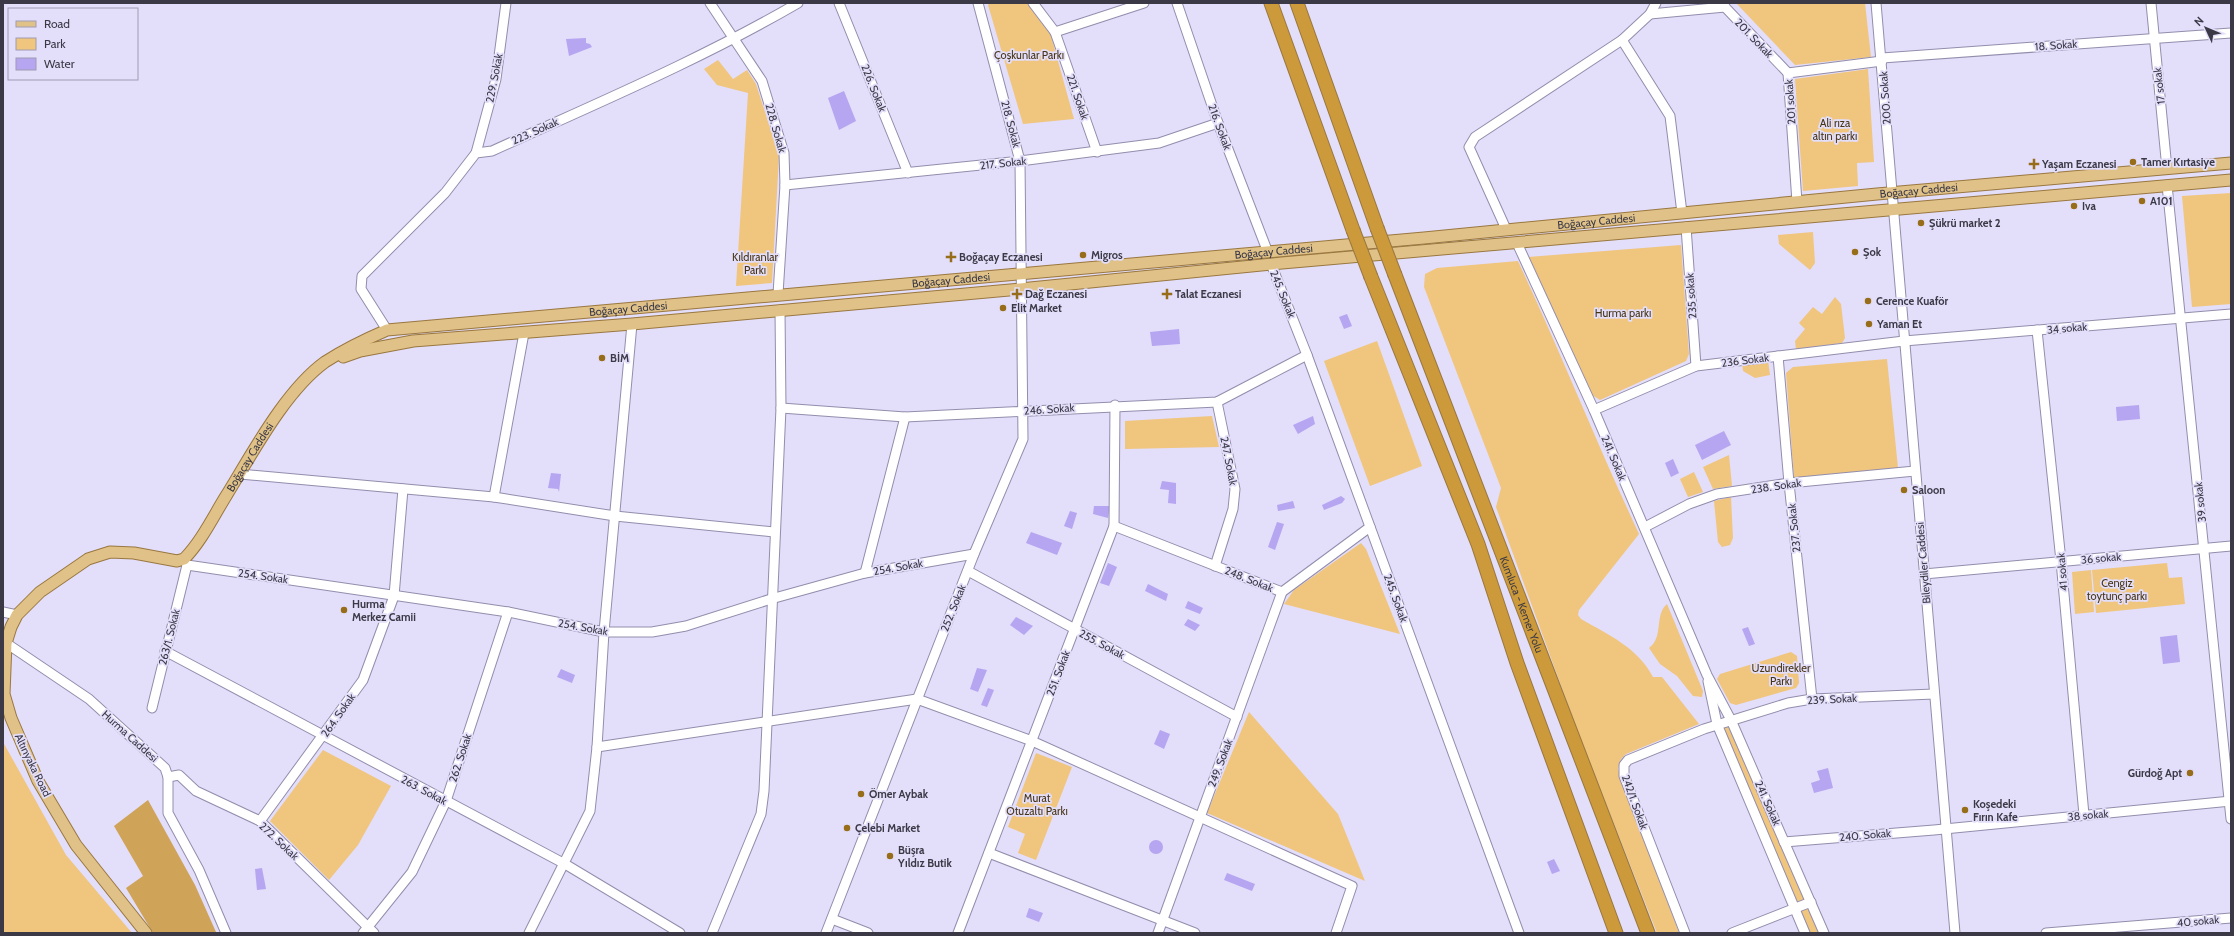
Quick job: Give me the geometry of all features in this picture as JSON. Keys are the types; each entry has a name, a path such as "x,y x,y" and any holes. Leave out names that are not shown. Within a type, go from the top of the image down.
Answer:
{"highway":[{"name":"Kumluca - Kemer Yolu","path":"1272,3 1370,277 1478,544 1551,758 1616,933"},
{"name":"Kumluca - Kemer Yolu","path":"1297,3 1377,228 1648,933"}],"main road":[{"name":"Boğaçay Caddesi","path":"185,562 287,401 302,382 325,363 355,344 387,330 2231,163"},
{"name":"Boğaçay Caddesi","path":"325,363 360,351 413,341 632,324 1020,289 1271,264 2231,180"},
{"name":"Altınyaka Road","path":"146,933 76,845 38,781 11,718 4,694 6,643 17,615 40,592 88,559 110,552 134,553 185,562"}],"street":[{"name":"229. Sokak","path":"476,153 496,79 506,3"},
{"name":"228. Sokak","path":"710,3 762,81 784,153 785,185 778,294"},
{"name":"223. Sokak","path":"476,153 492,151 734,39 798,3"},
{"name":"226. Sokak","path":"840,3 908,173"},
{"name":"218. Sokak","path":"979,3 1020,162 1021,273"},
{"name":"221. Sokak","path":"1033,3 1055,32 1097,152"},
{"path":"1055,32 1144,3"},
{"name":"216. Sokak","path":"1177,3 1218,123 1267,250"},
{"path":"1506,229 1469,146 1475,137 1622,40 1650,14 1656,3"},
{"name":"200. Sokak","path":"1876,3 1882,60 1891,193"},
{"name":"17 sokak","path":"2151,3 2167,169"},
{"path":"1650,14 1723,5"},
{"name":"201. Sokak","path":"1723,5 1788,73"},
{"name":"18. Sokak","path":"1882,60 2231,33"},
{"path":"1622,40 1670,116 1682,213"},
{"name":"201 sokak","path":"1797,202 1788,73 1882,60"},
{"name":"217. Sokak","path":"785,185 1020,162 1159,144 1218,123"},
{"path":"387,330 361,289 362,276 431,208 458,178 476,153"},
{"name":"39 sokak","path":"2167,186 2182,318 2231,819"},
{"name":"Bileydiler Caddesi","path":"1891,193 1955,933"},
{"name":"235 sokak","path":"1686,227 1696,366"},
{"name":"241. Sokak","path":"1517,243 1594,410 1707,675 1731,720 1824,933"},
{"name":"245. Sokak","path":"1271,264 1307,355 1519,933"},
{"name":"252. Sokak","path":"826,933 974,554 1023,439 1021,273"},
{"path":"712,933 761,814 767,721 771,599 781,408 780,310"},
{"name":"34 sokak","path":"1904,342 2231,314"},
{"path":"530,933 590,811 597,747 604,632 632,324"},
{"name":"41 sokak","path":"2037,330 2061,562 2084,815"},
{"path":"494,497 524,333"},
{"name":"236 Sokak","path":"1594,410 1696,366 1904,342"},
{"name":"246. Sokak","path":"781,408 905,417 1115,405 1217,402 1307,355"},
{"name":"237. Sokak","path":"1778,356 1789,483 1812,699"},
{"name":"247. Sokak","path":"1215,566 1233,509 1235,489 1217,402"},
{"name":"251. Sokak","path":"958,933 1114,526 1115,405"},
{"path":"865,573 905,417"},
{"name":"238. Sokak","path":"1645,527 1689,504 1710,496 1789,483 1915,471"},
{"path":"240,474 494,497 615,516 774,532"},
{"name":"264. Sokak","path":"260,821 323,736 362,680 394,596 403,489"},
{"name":"248. Sokak","path":"1114,526 1282,592 1370,527"},
{"name":"36 sokak","path":"1924,574 2231,546"},
{"name":"254. Sokak","path":"185,562 394,596 508,612 604,632 652,632 686,626 771,599 865,573 974,554"},
{"name":"263/1. Sokak","path":"152,708 185,562"},
{"name":"255. Sokak","path":"968,571 1237,717"},
{"name":"249. Sokak","path":"1158,933 1282,592"},
{"path":"3,612 17,615"},
{"name":"262. Sokak","path":"368,931 412,872 446,801 508,612"},
{"name":"Hurma Caddesi","path":"6,643 89,699 165,768 168,777"},
{"name":"263. Sokak","path":"165,651 565,864 680,933"},
{"name":"241. Sokak","path":"1707,675 1716,724 1806,933"},
{"name":"239. Sokak","path":"1716,724 1788,703 1812,699 1934,694"},
{"path":"597,747 917,699 1032,741 1199,818 1352,886 1336,933"},
{"name":"242/1. Sokak","path":"1685,933 1623,770 1624,765 1634,756 1716,724"},
{"name":"272. Sokak","path":"168,777 178,775 196,791 260,821 368,931"},
{"path":"168,777 168,813 199,870 226,933"},
{"name":"38 sokak","path":"1945,828 2230,801"},
{"name":"240. Sokak","path":"1784,842 1945,828"},
{"path":"989,853 1195,933"},
{"path":"1732,933 1811,902"},
{"name":"40 sokak","path":"2046,933 2085,932 2231,918"},
{"path":"832,919 868,933"}],"green space":[{"name":"Çoşkunlar Parkı","path":"990,3 1028,3 1050,32 1074,119 1023,124 988,5"},
{"path":"1736,3 1865,3 1871,57 1795,65"},
{"name":"Kıldıranlar Parkı","path":"718,60 733,79 747,70 756,84 779,156 772,283 736,286 748,93 717,85 704,69"},
{"name":"Ali rıza altın parkı","path":"1868,69 1874,162 1857,163 1858,186 1803,191 1795,79"},
{"path":"2231,193 2231,304 2192,307 2182,196"},
{"path":"1813,232 1815,263 1810,270 1779,244 1778,235"},
{"name":"Hurma parkı","path":"1681,245 1689,354 1686,361 1600,400 1592,395 1528,257"},
{"path":"1518,261 1639,534 1579,610 1578,615 1581,619 1622,643 1631,650 1647,667 1653,677 1662,677 1699,724 1626,754 1621,759 1618,769 1679,933 1657,933 1579,735 1496,507 1501,488 1424,287 1425,274 1437,268"},
{"path":"1835,297 1841,304 1845,338 1842,343 1796,349 1795,341 1805,329 1799,323 1813,307 1822,314"},
{"path":"1377,341 1422,466 1370,486 1324,361"},
{"path":"1887,359 1898,468 1794,479 1786,373 1793,367"},
{"path":"1768,360 1770,375 1755,378 1743,371 1742,363"},
{"path":"1212,416 1219,447 1125,449 1125,421"},
{"path":"1729,455 1732,486 1713,489 1703,467"},
{"path":"1694,472 1703,492 1688,497 1680,479"},
{"path":"1731,497 1733,538 1730,545 1722,547 1718,542 1714,501"},
{"path":"1361,543 1366,549 1400,634 1284,604 1294,590"},
{"name":"Cengiz toytunç parkı","path":"2167,563 2169,578 2182,577 2185,604 2096,613 2092,570"},
{"path":"2091,570 2094,612 2075,614 2072,572"},
{"path":"1667,604 1703,691 1702,697 1693,696 1677,676 1660,664 1649,648 1654,643 1658,632 1661,614"},
{"name":"Uzundirekler Parkı","path":"1791,652 1797,656 1799,683 1796,688 1736,705 1730,703 1717,679 1720,674"},
{"path":"1249,712 1338,814 1365,881 1207,813"},
{"path":"1729,723 1807,900 1797,904 1720,725"},
{"path":"3,742 66,855 132,933 3,933"},
{"path":"323,750 391,786 358,845 329,880 270,821"},
{"name":"Murat Otuzaltı Parkı","path":"1036,753 1072,767 1036,860 1018,853 1025,834 1008,827"},
{"path":"1809,906 1821,933 1809,933 1799,911"}],"shaded area":[{"path":"148,800 195,885 216,932 153,933 126,888 143,876 114,826"}],"water":[{"path":"586,38 586,43 590,44 592,47 569,56 566,39"},
{"path":"844,91 856,121 839,130 828,98"},
{"path":"1347,314 1352,326 1344,329 1339,317"},
{"path":"1179,329 1180,344 1152,346 1150,332"},
{"path":"2139,405 2140,419 2117,421 2116,407"},
{"path":"1313,416 1315,424 1298,434 1293,425"},
{"path":"1724,431 1731,445 1702,460 1695,445"},
{"path":"1673,459 1679,473 1671,477 1665,463"},
{"path":"551,473 561,474 559,492 558,489 548,488"},
{"path":"1162,481 1176,483 1176,504 1168,503 1169,490 1160,489"},
{"path":"1341,496 1345,499 1342,503 1324,510 1322,505"},
{"path":"1293,501 1295,508 1278,511 1277,505"},
{"path":"1094,506 1110,506 1108,518 1093,514"},
{"path":"1070,511 1077,513 1072,529 1064,526"},
{"path":"1277,522 1284,524 1275,550 1268,547"},
{"path":"1031,532 1062,543 1057,555 1026,543"},
{"path":"1108,563 1117,567 1109,586 1100,583"},
{"path":"1148,584 1168,594 1166,601 1145,591"},
{"path":"1188,601 1203,608 1200,614 1185,608"},
{"path":"1016,617 1033,626 1024,635 1010,625"},
{"path":"1188,619 1200,625 1195,631 1184,625"},
{"path":"1748,627 1755,644 1749,646 1742,629"},
{"path":"2177,635 2180,662 2163,664 2160,637"},
{"path":"977,668 987,670 978,692 970,689"},
{"path":"561,669 575,675 572,683 557,677"},
{"path":"988,688 994,690 987,707 981,705"},
{"path":"1160,730 1170,734 1164,749 1154,744"},
{"path":"1828,768 1833,788 1814,793 1811,783 1820,780 1817,771"},
{"path":"1156,840 1161,842 1163,847 1161,852 1156,854 1151,852 1149,847 1151,842"},
{"path":"1554,859 1560,871 1552,874 1547,862"},
{"path":"262,868 266,889 257,890 255,869"},
{"path":"1227,873 1255,884 1252,891 1224,880"},
{"path":"1029,908 1043,913 1039,922 1026,917"}],"place":[{"name":"Tamer Kırtasiye","path":"2133,162"},
{"name":"Yaşam Eczanesi","path":"2034,164"},
{"name":"A101","path":"2142,201"},
{"name":"Iva","path":"2074,206"},
{"name":"Şükrü market 2","path":"1921,223"},
{"name":"Şok","path":"1855,252"},
{"name":"Migros","path":"1083,255"},
{"name":"Boğaçay Eczanesi","path":"951,257"},
{"name":"Dağ Eczanesi","path":"1017,294"},
{"name":"Talat Eczanesi","path":"1167,294"},
{"name":"Cerence Kuaför","path":"1868,301"},
{"name":"Elit Market","path":"1003,308"},
{"name":"Yaman Et","path":"1869,324"},
{"name":"BİM","path":"602,358"},
{"name":"Saloon","path":"1904,490"},
{"name":"Hurma Merkez Camii","path":"344,610"},
{"name":"Gürdoğ Apt","path":"2190,773"},
{"name":"Ömer Aybak","path":"861,794"},
{"name":"Koşedeki Fırın Kafe","path":"1965,810"},
{"name":"Çelebi Market","path":"847,828"},
{"name":"Büşra Yıldız Butik","path":"890,856"}]}
